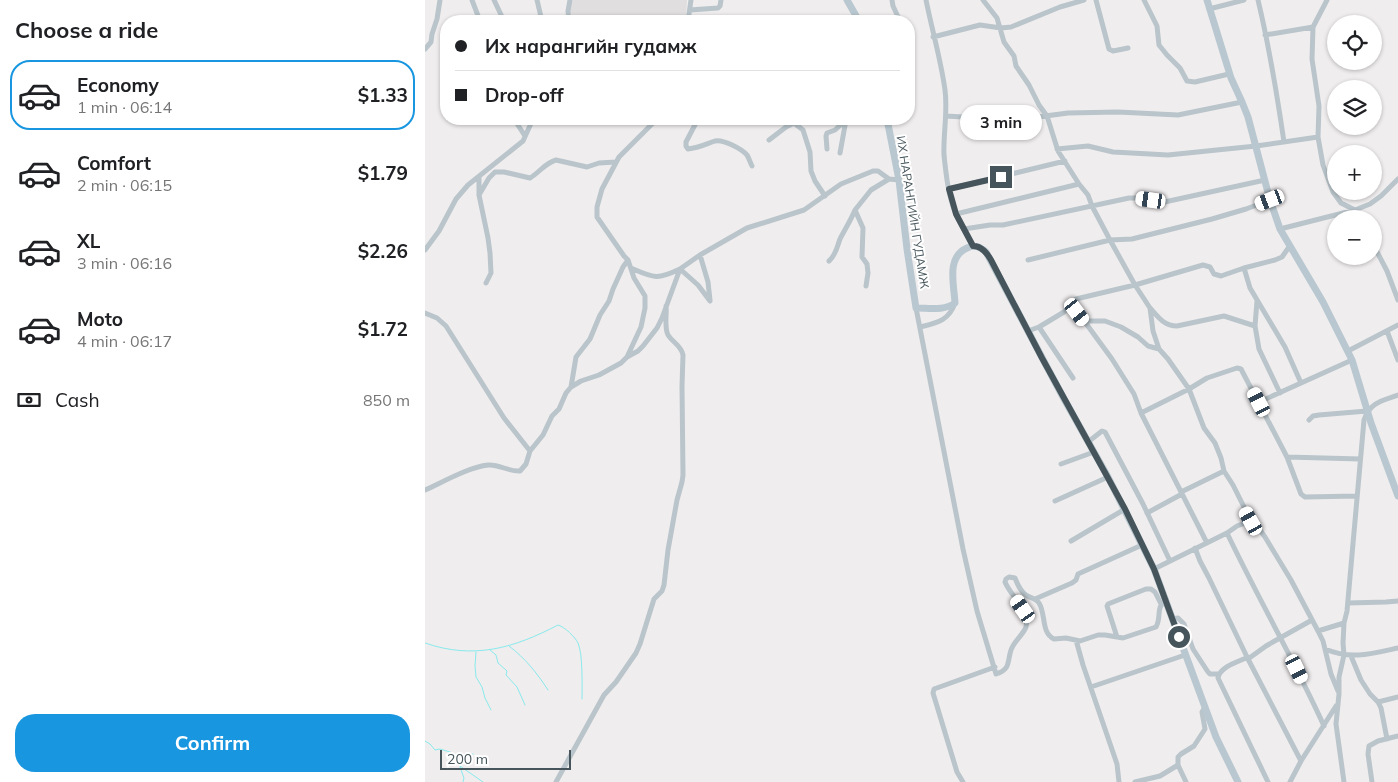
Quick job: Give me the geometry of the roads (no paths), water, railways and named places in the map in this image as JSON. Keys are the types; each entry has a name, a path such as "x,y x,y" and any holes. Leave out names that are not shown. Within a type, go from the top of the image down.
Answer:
{"main road":[{"path":"847,0 856,15"},
{"path":"1207,0 1229,74 1242,102 1256,146 1280,230 1323,302 1352,360 1367,411 1396,483 1398,496"},
{"name":"ИХ НАРАНГИЙН ГУДАМЖ","path":"888,125 899,180 907,249 917,308"},
{"path":"917,308 937,309 955,303 952,270 959,252 973,246 977,246 986,252 1027,331 1125,509 1154,569 1163,601 1173,619 1216,737 1238,782"}],"street":[{"path":"425,49 431,42 437,20 439,0"},
{"path":"472,0 478,15"},
{"path":"494,0 501,15"},
{"path":"537,0 540,15"},
{"path":"568,15 570,0"},
{"path":"690,15 691,0"},
{"path":"690,10 717,8 720,6 721,0"},
{"path":"892,0 898,15"},
{"path":"926,0 933,37 940,59 945,92 944,154 949,189 956,214 973,246"},
{"path":"983,0 997,18 1004,42 1014,56 1016,66 1047,116 1057,149 1088,195 1110,240 1150,308 1165,324 1170,326 1224,316 1255,326"},
{"path":"933,37 980,25 1001,28 1011,27 1084,0"},
{"path":"1096,0 1109,49 1113,51 1128,48"},
{"path":"1144,0 1157,26 1159,45 1180,68 1187,81 1195,82 1229,74"},
{"path":"1209,9 1244,0"},
{"path":"1257,0 1278,98 1284,142"},
{"path":"1327,0 1313,27 1312,59 1319,106 1318,137 1323,165 1333,192 1341,203 1355,210 1370,204 1398,179"},
{"path":"1265,35 1313,27"},
{"path":"946,116 1000,122 1088,112 1147,113 1167,116 1242,102"},
{"path":"518,125 525,136"},
{"path":"425,250 439,231 456,199 468,185 523,141 530,125"},
{"path":"627,357 641,327 645,308 645,296 634,278 628,260 623,256 597,217 597,207 602,190 619,157 651,125"},
{"path":"695,125 686,142 686,146 689,149 697,149 717,140 725,142 749,157 752,166"},
{"path":"769,140 788,125"},
{"path":"797,125 803,130 810,152 811,171 825,196"},
{"path":"827,149 827,133 840,125"},
{"path":"840,153 845,125"},
{"path":"1057,149 1088,146 1113,152 1169,155 1318,137"},
{"path":"479,195 495,172 504,172 530,178 551,161 556,160 587,167 599,163 616,162"},
{"path":"949,189 1065,161"},
{"path":"631,268 647,275 659,277 680,269 700,255 747,228 804,210 841,184 873,171 878,171 889,179 899,180"},
{"path":"479,177 479,195 490,252 491,273 486,283"},
{"path":"829,261 833,257 841,238 851,222 855,210 871,190 889,179"},
{"path":"964,229 990,224 1003,224 1129,198 1151,200 1160,203 1265,180"},
{"path":"956,214 1079,184"},
{"path":"1028,260 1110,240 1131,239 1212,219 1245,210 1270,200"},
{"path":"855,210 863,228 862,257 867,264 867,286"},
{"path":"1280,230 1327,217"},
{"path":"1027,331 1039,327 1068,309 1076,298 1135,285 1203,265 1210,267 1214,274 1218,276 1275,260 1282,257 1289,247"},
{"path":"680,269 698,285 710,301 708,282 700,255"},
{"path":"425,490 478,467 491,465 513,472 519,471 526,464 530,451 543,435 552,416 559,409 571,386 576,357 590,339 628,260"},
{"path":"1382,262 1398,300"},
{"path":"1245,268 1250,288 1285,347 1301,384"},
{"path":"571,386 599,375 621,363 643,346 657,328 680,269"},
{"path":"1257,300 1255,326 1259,349 1280,393"},
{"path":"920,327 939,322 953,311 955,303"},
{"path":"1071,303 1135,394 1141,413 1207,543"},
{"path":"556,782 604,695 616,682 636,653 654,599 664,585 677,500 683,482 681,386 683,355 679,346 668,335 666,326 667,306"},
{"path":"917,308 963,549 977,611 996,674 1003,672 1007,668 1014,645 1025,629 1023,609 1005,582 1009,577 1015,578 1020,589 1040,604 1048,634 1055,639 1066,638 1080,641 1098,635 1105,635 1117,638 1123,638 1156,627 1158,624 1159,607 1163,601 1155,592 1151,589 1146,589 1108,604 1117,638"},
{"path":"1150,308 1153,332 1159,349 1168,358 1189,389 1204,428 1215,443 1224,471 1251,521 1265,537 1319,630 1331,674 1339,694"},
{"path":"425,313 437,318 446,326 504,418 530,451"},
{"path":"1084,321 1105,321 1121,327 1148,346 1159,349"},
{"path":"1348,351 1398,325"},
{"path":"1039,327 1073,378"},
{"path":"1387,331 1398,360"},
{"path":"1259,402 1352,360"},
{"path":"1141,413 1207,378 1237,368 1241,369 1287,457 1301,494 1305,497 1357,496"},
{"path":"1344,782 1336,724 1339,677 1344,655 1344,624 1356,520 1364,420 1367,411 1373,405 1398,395"},
{"path":"1309,420 1313,416 1319,415 1367,411"},
{"path":"1088,442 1102,431 1105,432 1170,561"},
{"path":"1061,464 1094,452"},
{"path":"1287,457 1360,459"},
{"path":"1147,513 1224,471"},
{"path":"1055,500 1108,478"},
{"path":"1071,541 1125,509"},
{"path":"1154,569 1227,533 1237,526 1251,521"},
{"path":"1227,533 1282,638 1324,726"},
{"path":"1035,599 1072,584 1078,574 1142,545"},
{"path":"1195,548 1247,658 1301,761"},
{"path":"1347,603 1398,601"},
{"path":"1173,619 1178,618 1184,624 1193,649 1210,674 1219,674 1233,663 1247,658 1312,620"},
{"path":"1319,630 1344,624"},
{"path":"1076,640 1117,764 1119,782"},
{"path":"1325,649 1351,656 1398,648"},
{"path":"1091,687 1185,655"},
{"path":"1351,656 1361,680 1381,708 1387,739"},
{"path":"963,782 957,772 933,693 934,689 995,666"},
{"path":"1219,674 1218,678 1222,687 1268,782"},
{"path":"1378,702 1398,697"},
{"path":"1290,782 1301,761 1338,704"},
{"path":"1186,782 1178,765 1178,757 1194,746 1205,730 1202,712 1205,707"},
{"path":"1372,782 1368,754 1369,746 1378,741 1398,736"},
{"path":"1135,782 1160,776 1178,765"}],"waterway":[{"path":"425,643 460,651 493,649 526,640 558,625 575,638 580,648 582,699"},
{"path":"509,646 530,666 548,690"},
{"path":"490,650 496,655 498,663 507,671 506,675 517,687 525,705"},
{"path":"476,652 476,677 491,710"},
{"path":"425,741 435,750 440,749 456,756 460,766 483,782"},
{"path":"456,756 473,754"},
{"path":"460,767 464,778 463,782"}]}
